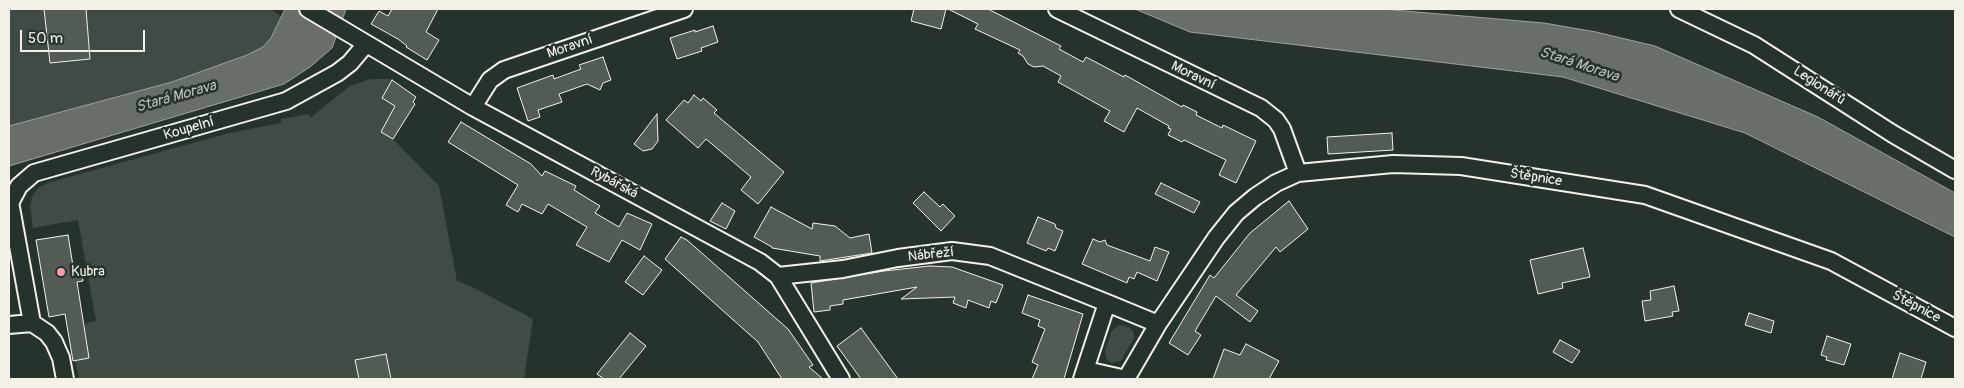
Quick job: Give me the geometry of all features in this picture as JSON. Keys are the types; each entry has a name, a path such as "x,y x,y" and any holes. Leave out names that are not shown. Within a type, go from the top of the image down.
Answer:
{"street":[{"name":"Rybářská","path":"308,9 473,107 760,262 778,276 841,379"},
{"name":"Moravní","path":"473,107 490,80 504,70 679,9"},
{"name":"Moravní","path":"1057,9 1260,108 1276,120 1282,130 1298,173"},
{"name":"Legionářů","path":"1679,9 1754,45 1893,134 1955,170"},
{"name":"Koupelní","path":"32,323 9,204 19,186 34,173 286,101 338,73 350,63 366,44"},
{"name":"Štěpnice","path":"1158,324 1236,213 1276,183 1298,173 1393,164 1461,166 1645,195 1831,261 1955,328"},
{"name":"Nábřeží","path":"778,276 843,269 952,250 990,256 1158,324"},
{"path":"1107,303 1084,375 1126,379 1158,324"},
{"path":"9,325 32,323 47,333 54,342 61,358 65,379"}],"shaded area":[{"path":"9,9 270,9 282,17 271,38 263,47 247,55 172,82 9,126"},
{"path":"371,79 388,79 404,89 381,132 393,139 439,186 457,281 533,319 524,379 79,379 75,360 89,358 84,324 96,321 78,220 33,228 30,207 32,197 38,188 47,183 229,133 281,123 281,119 309,114 310,118 350,86"},
{"path":"1120,325 1129,327 1133,331 1134,338 1121,361 1111,363 1106,359 1105,351 1112,330"}],"water":[{"name":"Stará Morava","path":"285,9 346,9 332,48 310,67 284,84 9,166 9,126 172,82 247,55 263,47 271,38"},
{"name":"Stará Morava","path":"1135,9 1382,9 1544,23 1596,32 1655,46 1818,117 1955,193 1955,237 1745,133 1563,77 1190,32"}],"building":[{"path":"44,9 86,9 90,59 50,63"},
{"path":"392,9 438,9 426,32 439,40 427,60 406,47 398,39 371,24 379,11 388,16"},
{"path":"914,9 946,9 941,29 911,21"},
{"path":"948,9 988,9 1061,46 1059,49 1083,62 1086,57 1124,77 1125,75 1182,107 1183,105 1197,112 1196,115 1222,128 1223,125 1256,141 1236,183 1219,175 1226,160 1184,140 1182,142 1168,135 1171,129 1168,128 1169,126 1137,108 1124,132 1104,121 1110,111 1058,82 1061,76 1043,66 1034,67 1028,64 1023,56 1018,53 1020,50 975,29 978,24"},
{"path":"713,26 718,42 701,48 702,51 677,59 670,38"},
{"path":"603,57 611,80 603,83 600,90 587,84 559,94 562,102 538,110 540,117 528,121 517,88 553,75 554,79 581,69 579,65"},
{"path":"392,80 416,97 413,102 415,104 393,139 381,132 395,106 382,98"},
{"path":"694,95 701,101 703,98 717,110 714,113 784,172 758,204 741,190 751,177 706,139 698,148 666,120 684,100 688,103"},
{"path":"657,114 658,141 652,149 643,151 634,144"},
{"path":"461,122 531,164 542,176 545,171 576,186 574,190 600,206 595,213 619,227 627,213 652,224 640,250 622,240 609,262 576,245 587,227 548,204 542,214 522,204 518,212 506,205 518,185 448,142"},
{"path":"1392,133 1393,150 1328,154 1327,137"},
{"path":"1161,183 1200,202 1194,213 1155,194"},
{"path":"924,192 940,207 943,204 955,216 941,231 913,203"},
{"path":"1289,201 1308,229 1280,252 1276,247 1236,295 1258,311 1250,322 1216,296 1195,331 1201,335 1188,355 1169,343 1210,275 1214,278 1250,233"},
{"path":"722,203 735,211 726,229 710,221"},
{"path":"771,207 812,229 813,223 835,226 850,238 869,234 872,253 820,261 820,256 772,248 754,237"},
{"path":"1038,217 1055,224 1056,228 1063,231 1055,251 1048,248 1046,251 1027,243"},
{"name":"Kubra","path":"68,235 73,266 80,265 83,281 77,282 89,358 73,361 65,314 49,317 36,240"},
{"path":"681,237 687,240 788,329 813,365 809,367 823,379 782,379 758,342 665,259"},
{"path":"1093,239 1100,242 1105,240 1107,245 1150,261 1155,247 1169,252 1157,281 1137,272 1134,279 1129,277 1127,283 1082,264"},
{"path":"1583,248 1590,277 1562,283 1563,288 1538,294 1530,260"},
{"path":"644,256 662,270 643,295 625,282"},
{"path":"930,266 952,267 1003,285 996,303 991,301 989,308 968,300 966,308 953,303 955,297 901,299 917,287 843,300 843,304 830,306 830,310 814,312 811,283 884,271"},
{"path":"1674,286 1679,311 1672,312 1673,316 1645,321 1642,301 1651,300 1650,291"},
{"path":"1028,295 1083,314 1064,379 1032,379 1038,365 1032,362 1045,329 1038,326 1040,320 1022,313"},
{"path":"1749,313 1774,321 1771,333 1745,325"},
{"path":"861,328 898,379 861,379 837,346"},
{"path":"630,333 646,346 619,379 604,379 597,374"},
{"path":"1827,336 1851,344 1844,365 1826,360 1827,357 1821,355"},
{"path":"1560,340 1580,351 1572,363 1553,352"},
{"path":"1246,344 1279,361 1269,379 1213,379 1224,349 1240,355"},
{"path":"1900,353 1926,362 1921,379 1892,379"},
{"path":"386,354 391,379 359,379 355,360"}],"place":[{"name":"Kubra","path":"61,272"}]}
